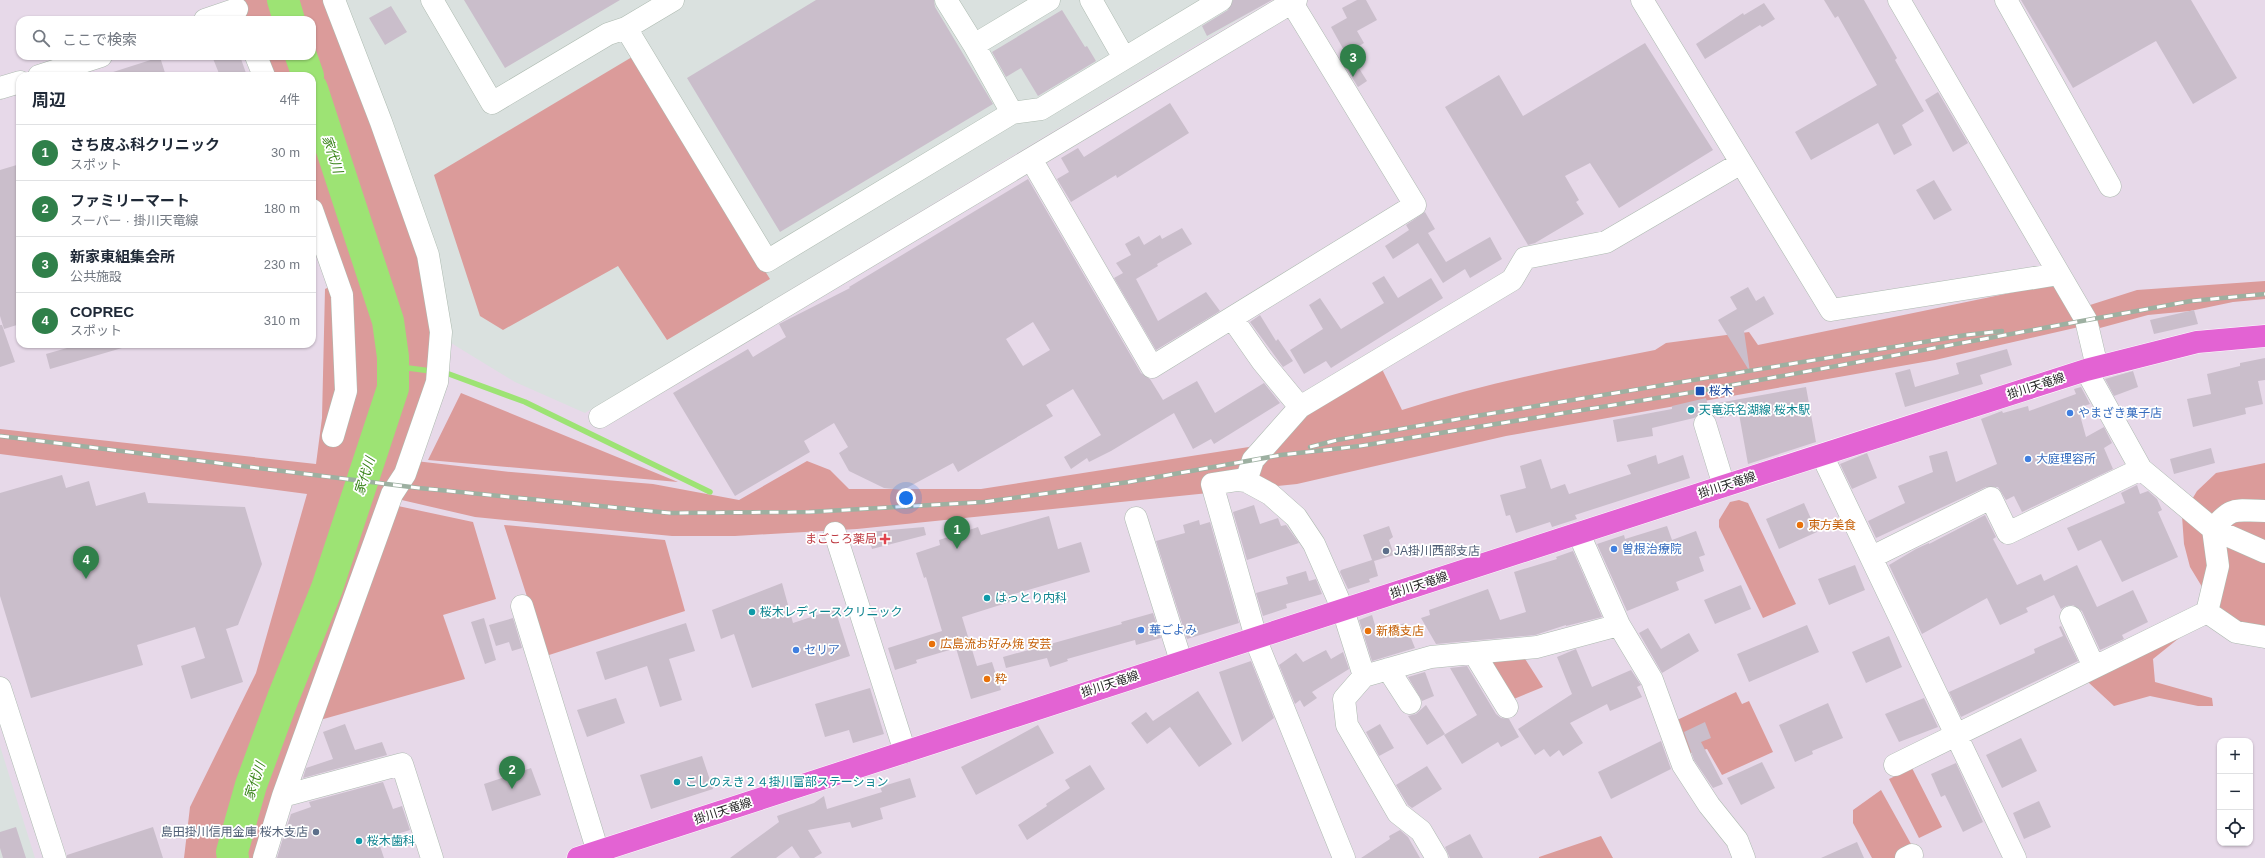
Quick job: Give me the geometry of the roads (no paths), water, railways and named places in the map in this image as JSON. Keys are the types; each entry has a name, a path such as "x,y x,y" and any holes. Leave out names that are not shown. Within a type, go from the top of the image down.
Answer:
{"main road":[{"name":"掛川天竜線","path":"593,856 904,752 1257,637 1579,534 1822,454 2092,369 2197,342 2265,336"}],"street":[{"path":"264,858 283,796 392,494 405,474 437,382 441,332 428,255 381,122 334,0"},
{"path":"432,0 492,103 608,34 626,28 672,0"},
{"path":"946,0 974,45 1012,113"},
{"path":"974,45 1049,0"},
{"path":"1091,0 1124,58"},
{"path":"626,28 767,261 1012,113 1041,109 1221,0"},
{"path":"1642,0 1831,310 2059,274"},
{"path":"1899,0 2086,320 2092,369 2141,469 2213,529 2265,552"},
{"path":"2006,0 2110,186"},
{"path":"600,417 1294,1 1415,205 1152,367 1031,159"},
{"path":"218,16 238,10"},
{"path":"51,72 89,60"},
{"path":"258,60 262,72"},
{"path":"0,88 16,83"},
{"path":"1246,481 1253,460 1300,407 1512,280 1525,258 1606,242 1742,163"},
{"path":"316,221 342,295 346,391 334,436"},
{"path":"1232,318 1262,361 1300,407"},
{"path":"1705,424 1724,486"},
{"path":"1822,454 2015,858"},
{"path":"1872,557 1991,498 2008,533 2141,469"},
{"path":"1344,858 1257,637 1212,484 1238,480 1246,481 1270,494 1296,517 1314,544 1343,610 1364,676"},
{"path":"2207,612 2218,566 2213,529 2226,513 2234,511 2265,511"},
{"path":"1136,518 1181,662"},
{"path":"835,532 904,752"},
{"path":"1579,534 1618,625 1652,680 1683,765 1709,805 1737,840 1744,858"},
{"path":"522,606 593,856"},
{"path":"2207,612 2236,632 2265,637"},
{"path":"1895,765 2207,612"},
{"path":"2071,617 2094,667"},
{"path":"1437,858 1421,831 1398,813 1346,726 1344,699 1364,676 1431,657 1537,647 1618,625"},
{"path":"1474,653 1507,707"},
{"path":"1388,669 1410,703"},
{"path":"0,688 55,858"},
{"path":"283,796 402,764 432,858"}],"waterway":[{"name":"家代川","path":"283,0 288,16"},
{"name":"家代川","path":"302,60 307,72"},
{"name":"家代川","path":"233,858 232,852 251,785 283,698 327,588 393,388 393,357 388,321 316,101"},
{"path":"393,366 431,371"},
{"path":"449,374 525,402 710,492"}],"railway":[{"path":"0,436 419,488 670,513 809,512 984,502 1129,482 1281,455 1360,446 1700,391 2191,301 2265,294"},
{"path":"1310,447 1337,440 1464,418 1966,335 2002,331"}],"place":[{"name":"新家東組集会所","path":"1353,77"},
{"name":"桜木","path":"1700,391"},
{"name":"天竜浜名湖線 桜木駅","path":"1691,410"},
{"name":"やまざき菓子店","path":"2070,413"},
{"name":"大庭理容所","path":"2028,459"},
{"name":"東方美食","path":"1800,525"},
{"name":"まごころ薬局","path":"885,539"},
{"name":"さち皮ふ科クリニック","path":"957,549"},
{"name":"曽根治療院","path":"1614,549"},
{"name":"JA掛川西部支店","path":"1386,551"},
{"name":"COPREC","path":"86,579"},
{"name":"はっとり内科","path":"987,598"},
{"name":"桜木レディースクリニック","path":"752,612"},
{"name":"華ごよみ","path":"1141,630"},
{"name":"新橋支店","path":"1368,631"},
{"name":"広島流お好み焼 安芸","path":"932,644"},
{"name":"セリア","path":"796,650"},
{"name":"粋","path":"987,679"},
{"name":"こしのえき２４掛川富部ステーション","path":"677,782"},
{"name":"ファミリーマート","path":"512,789"},
{"name":"島田掛川信用金庫 桜木支店","path":"316,832"},
{"name":"桜木歯科","path":"359,841"}]}
